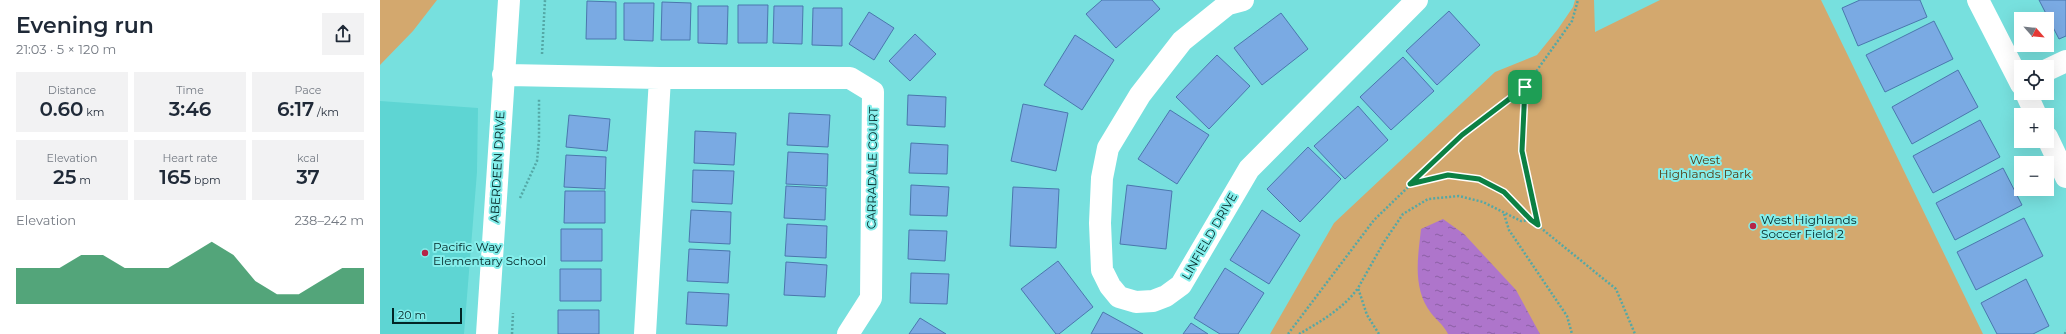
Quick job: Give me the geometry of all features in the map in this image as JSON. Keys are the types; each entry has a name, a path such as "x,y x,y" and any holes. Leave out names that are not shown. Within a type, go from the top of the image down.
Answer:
{"street":[{"name":"ABERDEEN DRIVE","path":"487,334 509,0"},
{"name":"LINFIELD DRIVE","path":"1244,0 1228,4 1182,41 1140,95 1108,148 1102,178 1102,270 1110,286 1119,297 1136,302 1153,301 1166,296 1181,285 1249,169 1417,0"},
{"path":"1978,0 2014,70"},
{"path":"2054,67 2066,61"},
{"name":"CARRADALE COURT","path":"503,75 660,78 850,78 873,92 871,298 848,334"},
{"path":"645,334 660,78"},
{"path":"2052,148 2066,177"}],"path":[{"path":"542,53 545,0"},
{"path":"1288,334 1374,220 1462,135 1525,87 1572,21 1578,0"},
{"path":"1525,87 1522,151 1538,225"},
{"path":"520,199 537,161 539,139 539,96"},
{"path":"1410,184 1448,175 1479,179 1504,192 1531,220 1616,289 1635,334"},
{"path":"1299,334 1327,317 1353,295 1384,242 1403,214 1428,199 1460,196 1483,202 1521,221 1531,220"},
{"path":"1504,213 1509,230 1567,316 1572,334"},
{"path":"1358,288 1367,315 1379,334"},
{"path":"512,334 514,310"},
{"path":"2064,334 2066,330"}],"shaded area":[{"name":"Pacific Way Elementary School","path":"380,101 478,108 477,172 464,334 380,334"}],"green space":[{"path":"380,0 437,0 413,31 380,65"},
{"name":"West Highlands Park","path":"1575,0 1594,0 1595,32 1660,0 1821,0 1983,334 1270,334 1334,223 1495,72 1537,55 1558,29 1573,7"}],"water":[{"path":"1443,219 1464,234 1516,290 1540,334 1448,334 1425,303 1421,293 1418,272 1421,229"}],"building":[{"path":"1102,0 1152,0 1160,9 1116,48 1086,14"},
{"path":"1860,0 1920,0 1927,17 1858,46 1842,8"},
{"path":"2039,0 2066,0 2066,36 2059,39 2054,29 2054,12 2045,12"},
{"path":"587,1 616,2 616,39 586,39"},
{"path":"662,2 691,3 690,40 661,40"},
{"path":"624,3 654,3 653,41 624,40"},
{"path":"738,5 768,5 767,43 738,43"},
{"path":"698,6 728,6 727,44 698,43"},
{"path":"774,6 803,6 802,44 773,43"},
{"path":"813,8 842,8 842,46 812,45"},
{"path":"1449,11 1480,45 1437,85 1406,51"},
{"path":"869,12 894,28 874,60 849,44"},
{"path":"1281,13 1308,49 1262,85 1234,48"},
{"path":"1934,21 1953,59 1885,92 1866,55"},
{"path":"915,34 936,54 910,81 889,61"},
{"path":"1075,35 1114,60 1082,110 1044,85"},
{"path":"1217,55 1250,86 1209,129 1176,97"},
{"path":"1403,57 1434,91 1391,130 1360,97"},
{"path":"1958,70 1978,107 1912,144 1892,107"},
{"path":"908,95 946,97 945,127 907,125"},
{"path":"1023,104 1068,113 1056,171 1011,161"},
{"path":"1358,106 1388,140 1345,179 1314,146"},
{"path":"1170,110 1209,135 1177,184 1138,159"},
{"path":"789,113 830,115 828,147 787,145"},
{"path":"569,115 610,119 607,151 566,147"},
{"path":"1980,120 2000,157 1933,193 1913,156"},
{"path":"695,131 736,133 734,165 694,163"},
{"path":"911,143 948,145 947,174 909,173"},
{"path":"1308,147 1341,179 1300,222 1267,189"},
{"path":"788,152 828,154 827,186 786,184"},
{"path":"566,155 606,157 605,189 564,187"},
{"path":"2003,168 2014,189 2014,196 2017,196 2022,205 1955,240 1936,203"},
{"path":"693,170 734,171 732,204 692,202"},
{"path":"911,185 949,187 947,216 910,215"},
{"path":"1127,185 1172,191 1166,249 1120,244"},
{"path":"786,186 826,188 825,220 784,218"},
{"path":"1013,187 1059,189 1056,248 1010,246"},
{"path":"565,191 605,191 605,223 564,223"},
{"path":"691,210 731,212 730,244 689,242"},
{"path":"1262,210 1300,235 1269,284 1230,260"},
{"path":"2024,218 2043,256 1976,290 1957,252"},
{"path":"787,224 827,226 826,258 785,256"},
{"path":"561,229 602,229 602,261 561,261"},
{"path":"909,230 947,231 945,261 908,259"},
{"path":"689,249 730,251 728,283 687,281"},
{"path":"1058,261 1093,307 1059,334 1056,334 1021,289"},
{"path":"786,262 827,265 825,297 784,295"},
{"path":"1225,268 1264,293 1238,334 1220,334 1194,318"},
{"path":"560,269 601,269 601,301 560,301"},
{"path":"911,273 949,274 947,304 910,303"},
{"path":"2026,279 2049,326 2033,334 1997,334 1981,303"},
{"path":"688,292 729,294 727,326 686,324"},
{"path":"558,310 599,310 599,334 558,334"},
{"path":"1103,312 1143,334 1091,334"},
{"path":"920,318 946,334 909,334"},
{"path":"1191,323 1208,334 1183,334"}],"place":[{"name":"West Highlands Soccer Field 2","path":"1753,226"},
{"name":"Pacific Way Elementary School","path":"425,253"}],"route":[{"path":"1525,87 1522,151 1538,225 1531,220 1504,192 1479,179 1448,175 1410,184 1462,135 1525,87"}]}
